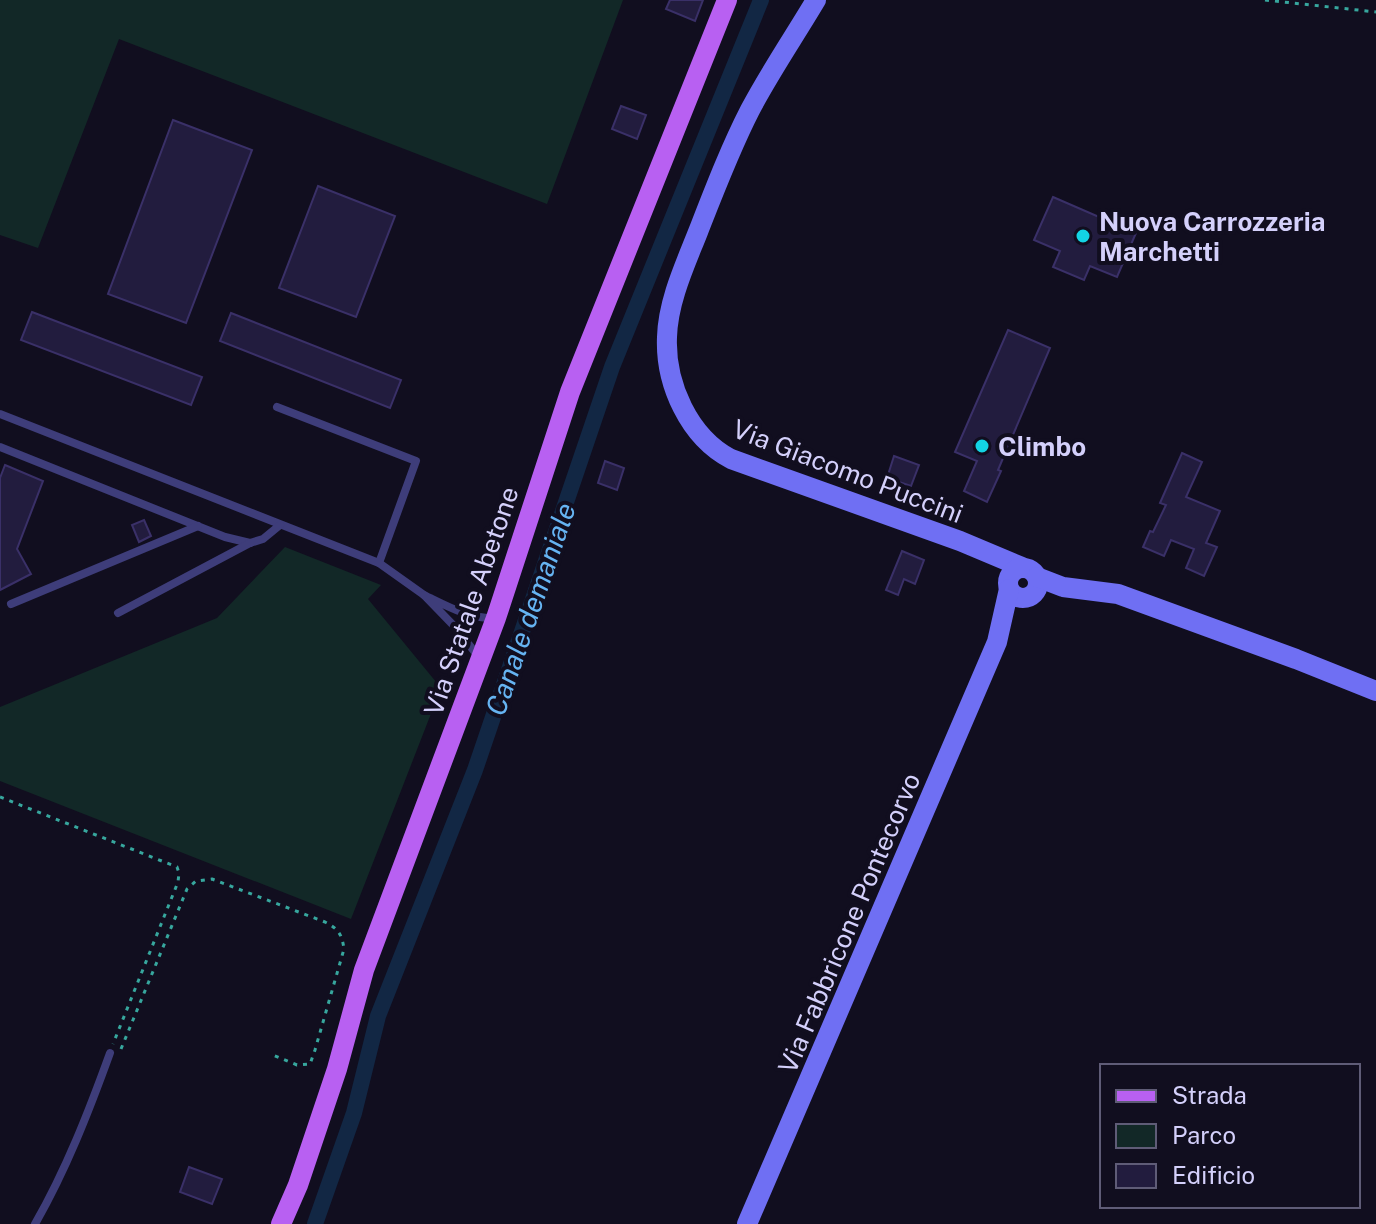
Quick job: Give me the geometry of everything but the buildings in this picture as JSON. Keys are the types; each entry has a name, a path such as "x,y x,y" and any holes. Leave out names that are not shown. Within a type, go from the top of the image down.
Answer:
{"main road":[{"name":"Via Statale Abetone","path":"281,1224 298,1185 337,1069 367,960 496,618 556,429 727,0"}],"street":[{"name":"Via Giacomo Puccini","path":"816,0 750,109 686,262 671,308 667,328 671,376 690,420 709,444 724,456 763,472 960,541 977,549 1022,586 1118,594 1376,691"},
{"name":"Via Fabbricone Pontecorvo","path":"747,1224 1022,586"}],"lane":[{"path":"277,407 416,461 379,563"},
{"path":"0,414 379,563 424,595 455,611 481,618 496,618"},
{"path":"0,447 225,537 250,543"},
{"path":"118,613 263,539 280,525"},
{"path":"11,604 198,526"},
{"path":"424,595 481,660"},
{"path":"35,1224 53,1192 110,1053"}],"path":[{"path":"1265,0 1376,12"},
{"path":"0,797 177,867 178,882 110,1053"},
{"path":"110,1053 123,1048 187,889 196,881 212,879 325,922 336,928 343,937 344,949 310,1064 297,1065 273,1055"}],"green space":[{"path":"0,0 623,0 547,204 119,39 38,248 0,235"},
{"path":"285,547 381,585 368,599 441,688 351,919 0,781 0,707 217,618"}],"waterway":[{"name":"Canale demaniale","path":"315,1224 354,1113 378,1016 475,770 612,367 761,0"}],"place":[{"name":"Nuova Carrozzeria Marchetti","path":"1083,236"},
{"name":"Climbo","path":"982,446"}]}
